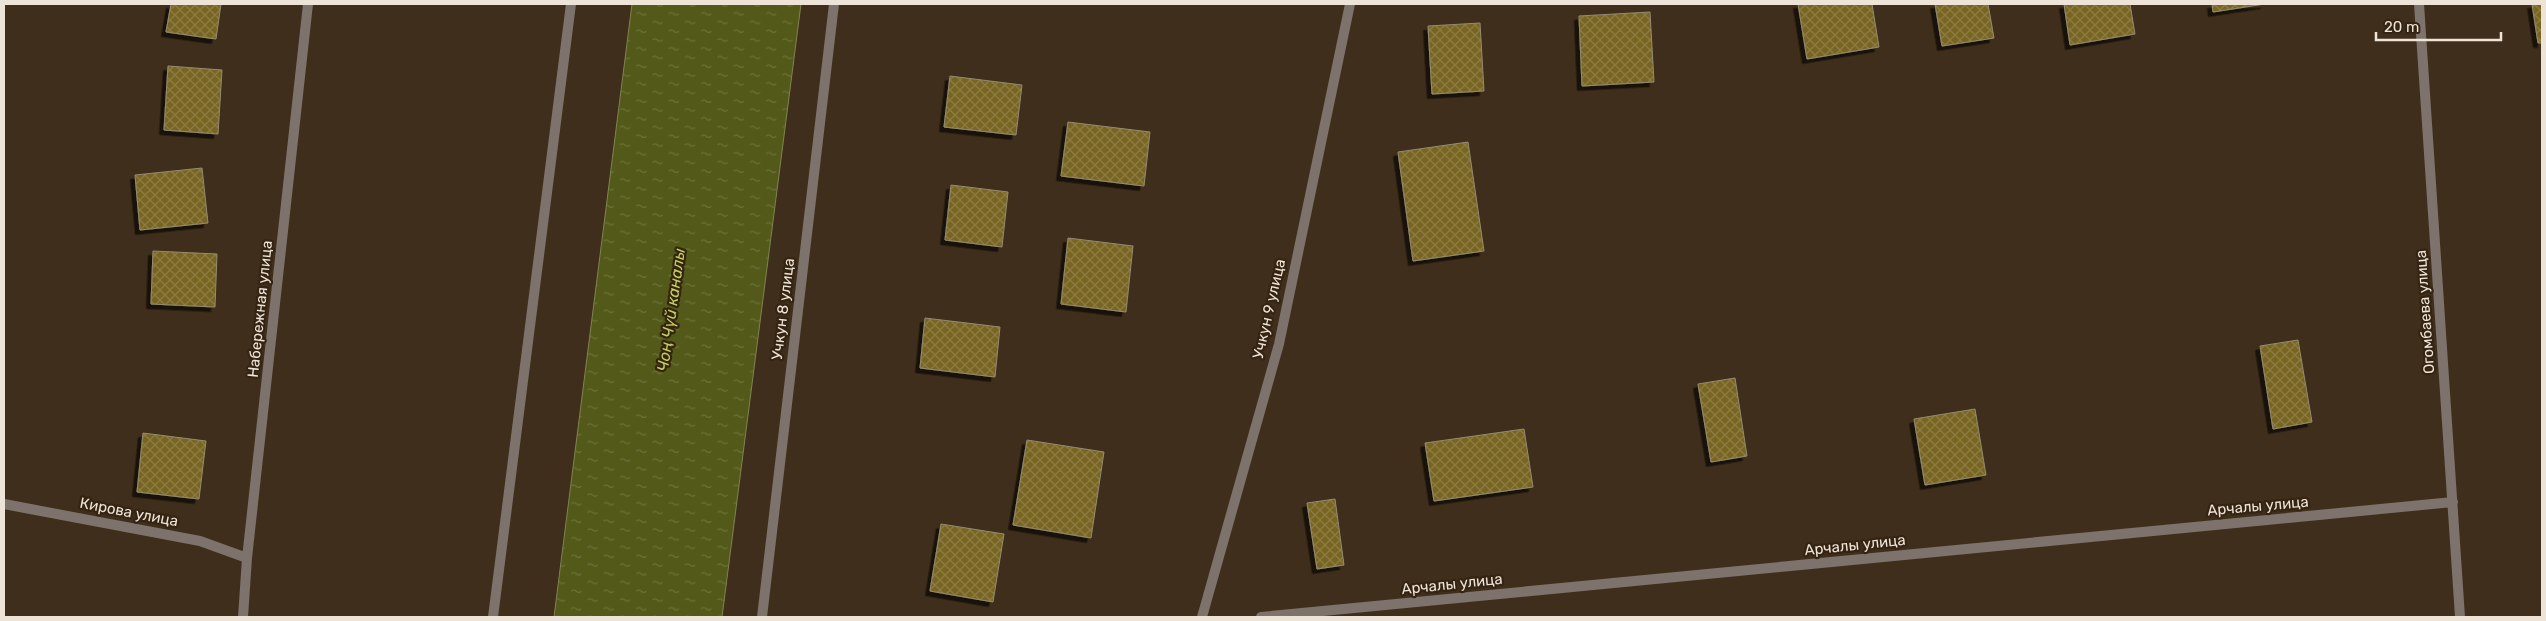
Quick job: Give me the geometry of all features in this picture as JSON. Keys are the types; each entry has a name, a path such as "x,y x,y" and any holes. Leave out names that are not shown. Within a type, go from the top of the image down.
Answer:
{"street":[{"name":"Набережная улица","path":"243,617 247,558 308,4"},
{"path":"493,617 571,4"},
{"name":"Учкун 8 улица","path":"762,617 834,4"},
{"name":"Учкун 9 улица","path":"1202,617 1278,344 1350,4"},
{"name":"Огомбаева улица","path":"2419,4 2460,617"},
{"name":"Арчалы улица","path":"1261,617 2453,502"},
{"name":"Кирова улица","path":"4,504 200,541 247,558"}],"water":[{"name":"Чоң Чүй каналы","path":"632,4 801,4 722,617 554,617"}],"building":[{"path":"171,4 221,4 216,39 166,32"},
{"path":"1798,4 1872,4 1879,47 1807,59"},
{"path":"1935,4 1988,4 1994,38 1942,46"},
{"path":"2064,4 2130,4 2135,34 2070,45"},
{"path":"2212,4 2265,4 2213,12"},
{"path":"2532,4 2542,4 2542,43 2538,43"},
{"path":"1650,12 1654,82 1582,86 1579,16"},
{"path":"1480,23 1484,91 1432,94 1428,26"},
{"path":"168,66 222,70 218,134 164,130"},
{"path":"950,76 1022,85 1016,135 944,127"},
{"path":"1068,122 1150,132 1144,186 1061,176"},
{"path":"1468,142 1484,251 1413,261 1398,152"},
{"path":"202,168 208,223 140,230 135,175"},
{"path":"951,185 1008,192 1002,247 945,240"},
{"path":"1068,238 1133,246 1126,312 1061,304"},
{"path":"153,251 217,254 215,307 151,304"},
{"path":"925,318 1000,327 995,377 920,368"},
{"path":"2298,340 2312,422 2273,429 2260,346"},
{"path":"1735,378 1747,456 1711,462 1698,384"},
{"path":"1975,409 1986,475 1925,485 1914,419"},
{"path":"1524,429 1533,487 1434,501 1425,443"},
{"path":"143,433 206,441 199,499 137,492"},
{"path":"1027,440 1104,452 1091,538 1013,525"},
{"path":"1335,499 1344,565 1317,569 1307,503"},
{"path":"941,524 1004,534 993,602 930,591"}]}
